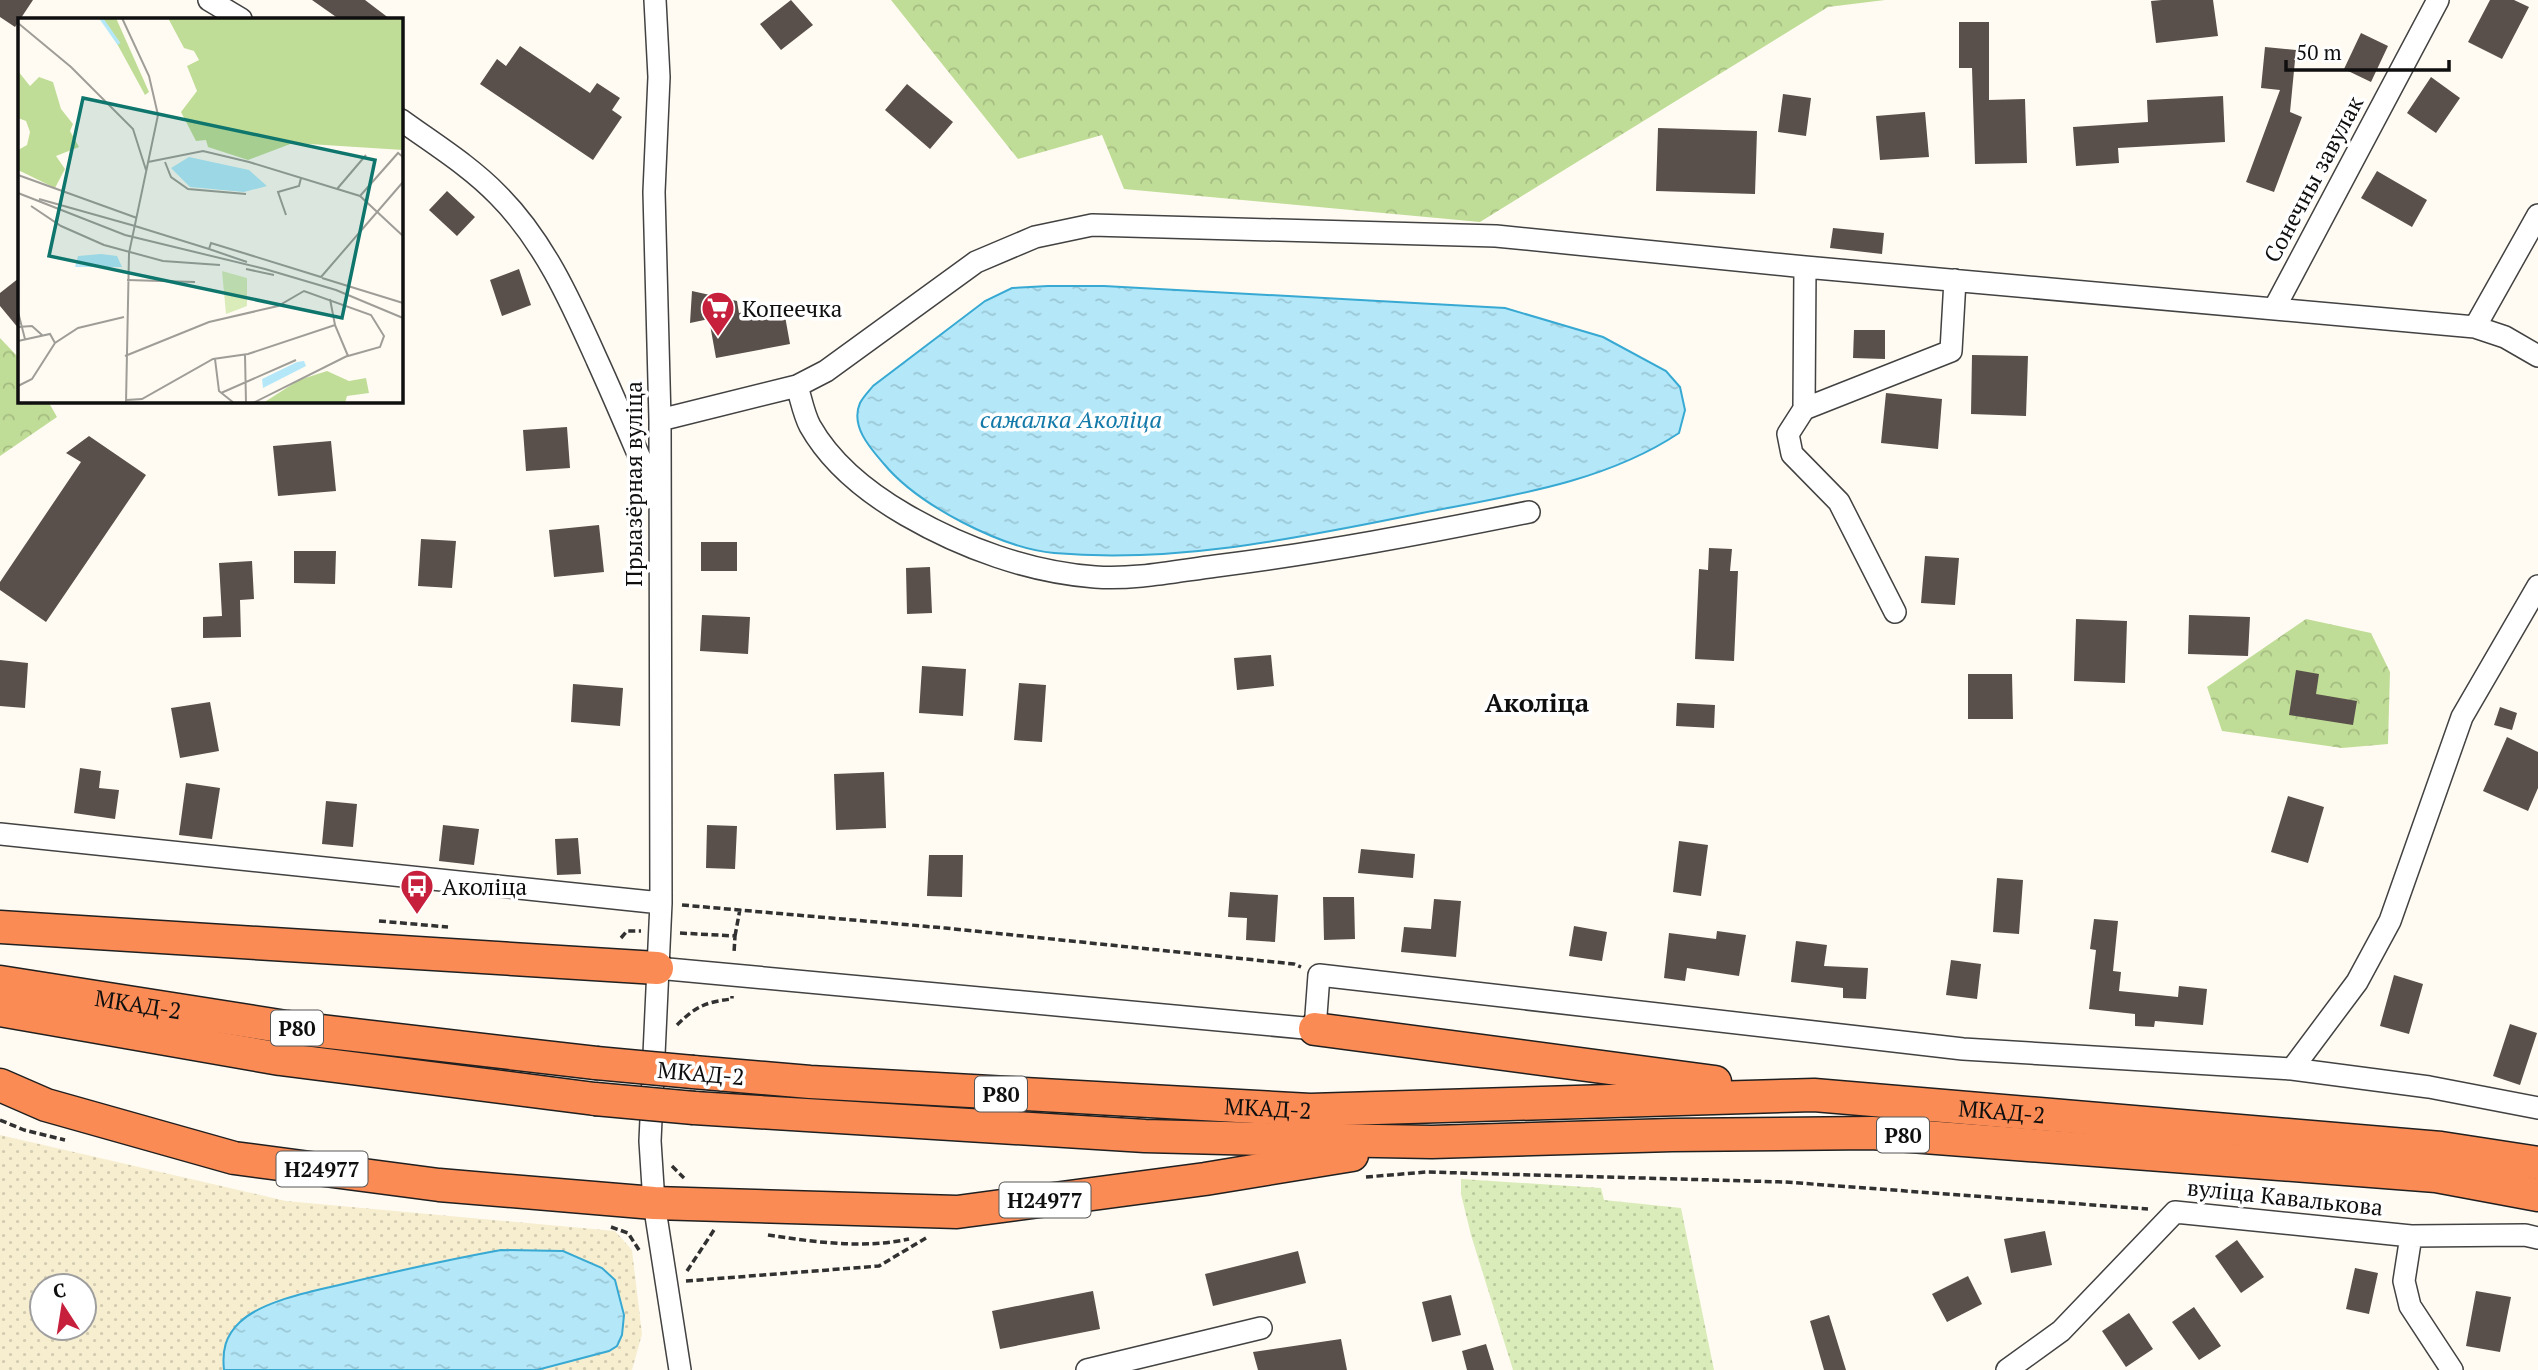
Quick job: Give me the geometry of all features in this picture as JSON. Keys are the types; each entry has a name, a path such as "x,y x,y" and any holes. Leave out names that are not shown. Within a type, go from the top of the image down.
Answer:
{"highway":[{"path":"0,927 657,968"},
{"name":"МКАД-2","path":"0,982 286,1027 596,1063 810,1082 1310,1110 1814,1095 2441,1148 2538,1163"},
{"name":"Р80","path":"0,1010 280,1059 594,1099 811,1117 1145,1136 1432,1142 1872,1133 2436,1176 2538,1195"},
{"path":"1315,1029 1814,1095"},
{"name":"Н24977","path":"0,1085 46,1105 234,1158 439,1185 654,1203 957,1212 1205,1179 1432,1142"}],"street":[{"path":"209,0 239,18"},
{"name":"Прыазёрная вуліца","path":"655,0 659,77 653,192 670,904 659,932 650,1141 654,1203 680,1370"},
{"name":"Сонечны завулак","path":"2274,309 2438,0"},
{"path":"402,121 470,169 527,228 556,275 582,327 660,506"},
{"path":"2475,327 2538,215"},
{"path":"660,420 797,386 826,371 976,262 1035,237 1092,225 1496,236 1805,267 2475,327 2505,337 2538,356"},
{"path":"1805,267 1804,409 1788,433 1793,454 1839,502 1895,612"},
{"path":"1804,409 1951,351 1955,280"},
{"path":"797,386 809,425 833,459 874,496 930,529 983,551 1040,570 1097,577 1162,573 1284,557 1529,512"},
{"path":"2292,1069 2357,982 2390,921 2462,717 2538,586"},
{"path":"0,834 670,904"},
{"path":"657,968 1315,1029 1319,975 1963,1049 2292,1069 2429,1087 2538,1108"},
{"name":"вуліца Кавалькова","path":"2007,1370 2061,1331 2175,1212 2411,1236 2525,1235 2538,1238"},
{"path":"2411,1236 2404,1281 2410,1306 2452,1370"},
{"path":"1087,1370 1261,1328"}],"path":[{"path":"670,904 1293,964 1319,975"},
{"path":"677,1025 692,1010 707,1002 732,999 735,936 740,909"},
{"path":"379,921 442,925 453,929"},
{"path":"618,942 627,930 735,936"},
{"path":"671,1166 690,1181"},
{"path":"1357,1178 1426,1172 1785,1182 2175,1212"},
{"path":"719,1205 716,1227 680,1281 879,1266 933,1233 896,1241 821,1244 755,1233"}],"shaded area":[{"path":"0,1135 286,1201 615,1231 632,1250 642,1334 632,1370 0,1370"}],"green space":[{"path":"891,0 1885,0 1828,7 1480,222 1124,189 1102,135 1018,159"},
{"path":"0,338 18,357 18,402 49,402 57,417 0,456"},
{"path":"2306,619 2371,633 2390,672 2388,744 2342,748 2222,731 2207,687"},
{"path":"1461,1179 1601,1188 1604,1200 1681,1208 1714,1370 1513,1370 1471,1235 1461,1194"}],"water":[{"name":"сажалка Аколіца","path":"1104,286 1505,308 1603,337 1666,371 1680,387 1685,410 1679,433 1650,450 1588,476 1522,493 1331,531 1193,552 1100,555 1054,553 1033,549 1010,543 962,522 917,494 884,464 868,444 860,428 858,412 861,401 873,386 985,301 1012,288"},
{"path":"501,1250 563,1251 602,1268 615,1280 624,1315 622,1335 617,1346 609,1351 537,1370 224,1370 224,1350 228,1338 240,1322 261,1308 314,1291"}],"building":[{"path":"0,0 33,0 21,18 18,18 15,27 0,17"},
{"path":"312,0 365,0 389,18 338,18"},
{"path":"791,0 813,25 781,50 760,24"},
{"path":"2213,0 2218,36 2156,43 2151,1"},
{"path":"2490,0 2514,0 2529,7 2502,59 2468,42"},
{"path":"1959,22 1989,22 1989,100 2025,99 2027,163 1975,164 1972,68 1959,68"},
{"path":"2361,33 2388,46 2371,82 2344,69"},
{"path":"520,46 590,93 597,83 620,98 612,110 622,117 593,160 480,84 497,59 506,66"},
{"path":"2265,47 2296,50 2290,112 2302,117 2274,192 2246,182 2280,90 2261,88"},
{"path":"2431,77 2460,98 2436,133 2407,113"},
{"path":"907,84 953,122 930,149 885,110"},
{"path":"1783,94 1811,98 1806,136 1778,132"},
{"path":"2223,96 2225,142 2118,148 2119,163 2076,166 2073,127 2148,122 2147,100"},
{"path":"1925,112 1929,157 1880,160 1876,116"},
{"path":"1658,128 1757,131 1755,194 1656,191"},
{"path":"2377,171 2427,200 2412,227 2361,198"},
{"path":"447,191 475,217 457,236 429,210"},
{"path":"1833,228 1884,233 1882,254 1830,248"},
{"path":"519,269 531,305 502,316 490,280"},
{"path":"18,279 18,328 0,306 0,293"},
{"path":"692,291 737,301 739,313 783,305 790,344 716,358 709,319 690,323"},
{"path":"1854,330 1885,330 1885,359 1853,358"},
{"path":"1972,355 2028,356 2026,416 1971,414"},
{"path":"1886,393 1942,399 1938,449 1881,443"},
{"path":"567,427 570,468 526,471 523,430"},
{"path":"89,436 146,475 46,622 0,590 0,582 81,462 66,453"},
{"path":"331,441 336,491 278,496 273,446"},
{"path":"599,525 604,572 554,577 549,530"},
{"path":"421,539 456,541 452,588 418,586"},
{"path":"701,542 737,542 737,571 701,571"},
{"path":"1709,548 1732,549 1730,571 1738,571 1734,661 1695,659 1699,569 1708,570"},
{"path":"294,551 336,551 335,584 294,583"},
{"path":"1925,556 1959,558 1955,605 1921,603"},
{"path":"252,561 254,599 240,600 241,637 203,638 203,617 222,616 219,563"},
{"path":"930,567 932,613 907,614 906,568"},
{"path":"702,615 750,617 748,654 700,651"},
{"path":"2189,615 2250,617 2248,656 2188,654"},
{"path":"2076,619 2127,621 2125,683 2074,681"},
{"path":"1271,655 1274,686 1237,690 1234,658"},
{"path":"0,660 28,663 25,708 0,706"},
{"path":"922,666 966,669 963,716 919,713"},
{"path":"2296,670 2319,674 2316,694 2357,701 2353,725 2289,715"},
{"path":"1968,674 2012,674 2013,719 1968,719"},
{"path":"1019,683 1046,685 1042,742 1014,740"},
{"path":"573,684 623,688 620,726 571,722"},
{"path":"210,702 219,751 180,758 171,708"},
{"path":"1677,703 1715,705 1714,728 1676,726"},
{"path":"2500,707 2517,713 2512,730 2494,725"},
{"path":"2507,737 2538,752 2538,788 2528,811 2483,791"},
{"path":"80,768 101,771 99,788 119,790 115,819 74,813"},
{"path":"884,772 886,828 836,830 834,774"},
{"path":"186,783 220,788 212,839 179,835"},
{"path":"2288,796 2324,807 2308,863 2271,852"},
{"path":"326,801 357,804 353,847 322,844"},
{"path":"443,825 479,829 474,865 439,861"},
{"path":"707,825 737,826 735,869 706,868"},
{"path":"578,838 581,874 557,875 555,839"},
{"path":"1679,841 1708,845 1701,896 1673,892"},
{"path":"1361,849 1415,854 1413,878 1358,873"},
{"path":"929,855 963,855 962,897 927,896"},
{"path":"1997,878 2023,880 2019,934 1993,932"},
{"path":"1230,892 1278,895 1275,942 1246,940 1247,918 1228,917"},
{"path":"1323,897 1354,897 1355,939 1324,940"},
{"path":"1434,899 1461,901 1456,957 1401,952 1404,927 1431,929"},
{"path":"2094,919 2118,921 2113,971 2121,972 2119,991 2178,997 2179,986 2207,989 2203,1025 2155,1021 2154,1027 2135,1026 2135,1014 2089,1009 2096,950 2090,949"},
{"path":"1574,926 1607,932 1602,961 1569,956"},
{"path":"1717,931 1746,935 1739,976 1687,968 1685,981 1664,978 1669,933 1716,939"},
{"path":"1796,941 1827,945 1824,966 1868,968 1866,999 1843,998 1843,988 1791,982"},
{"path":"1951,960 1981,964 1977,999 1946,995"},
{"path":"2394,975 2423,984 2409,1034 2380,1026"},
{"path":"2510,1024 2537,1033 2520,1085 2493,1076"},
{"path":"2045,1231 2052,1265 2011,1273 2004,1239"},
{"path":"2237,1240 2264,1277 2241,1293 2215,1256"},
{"path":"1298,1251 1306,1283 1213,1306 1205,1274"},
{"path":"2355,1268 2378,1273 2369,1314 2346,1309"},
{"path":"1968,1276 1982,1304 1947,1322 1932,1294"},
{"path":"1093,1291 1100,1329 1000,1349 992,1311"},
{"path":"2476,1291 2511,1297 2500,1352 2466,1346"},
{"path":"1451,1295 1461,1335 1432,1342 1422,1302"},
{"path":"2194,1307 2221,1346 2199,1360 2172,1322"},
{"path":"2129,1313 2153,1349 2126,1367 2102,1331"},
{"path":"1829,1315 1846,1370 1824,1370 1810,1321"},
{"path":"1341,1339 1347,1370 1258,1370 1253,1352"},
{"path":"1486,1344 1494,1370 1467,1370 1462,1351"}],"place":[{"name":"Копеечка","path":"718,338"},
{"name":"Аколіца","path":"417,916"}],"district":[{"name":"Аколіца","path":"1537,702"}]}
